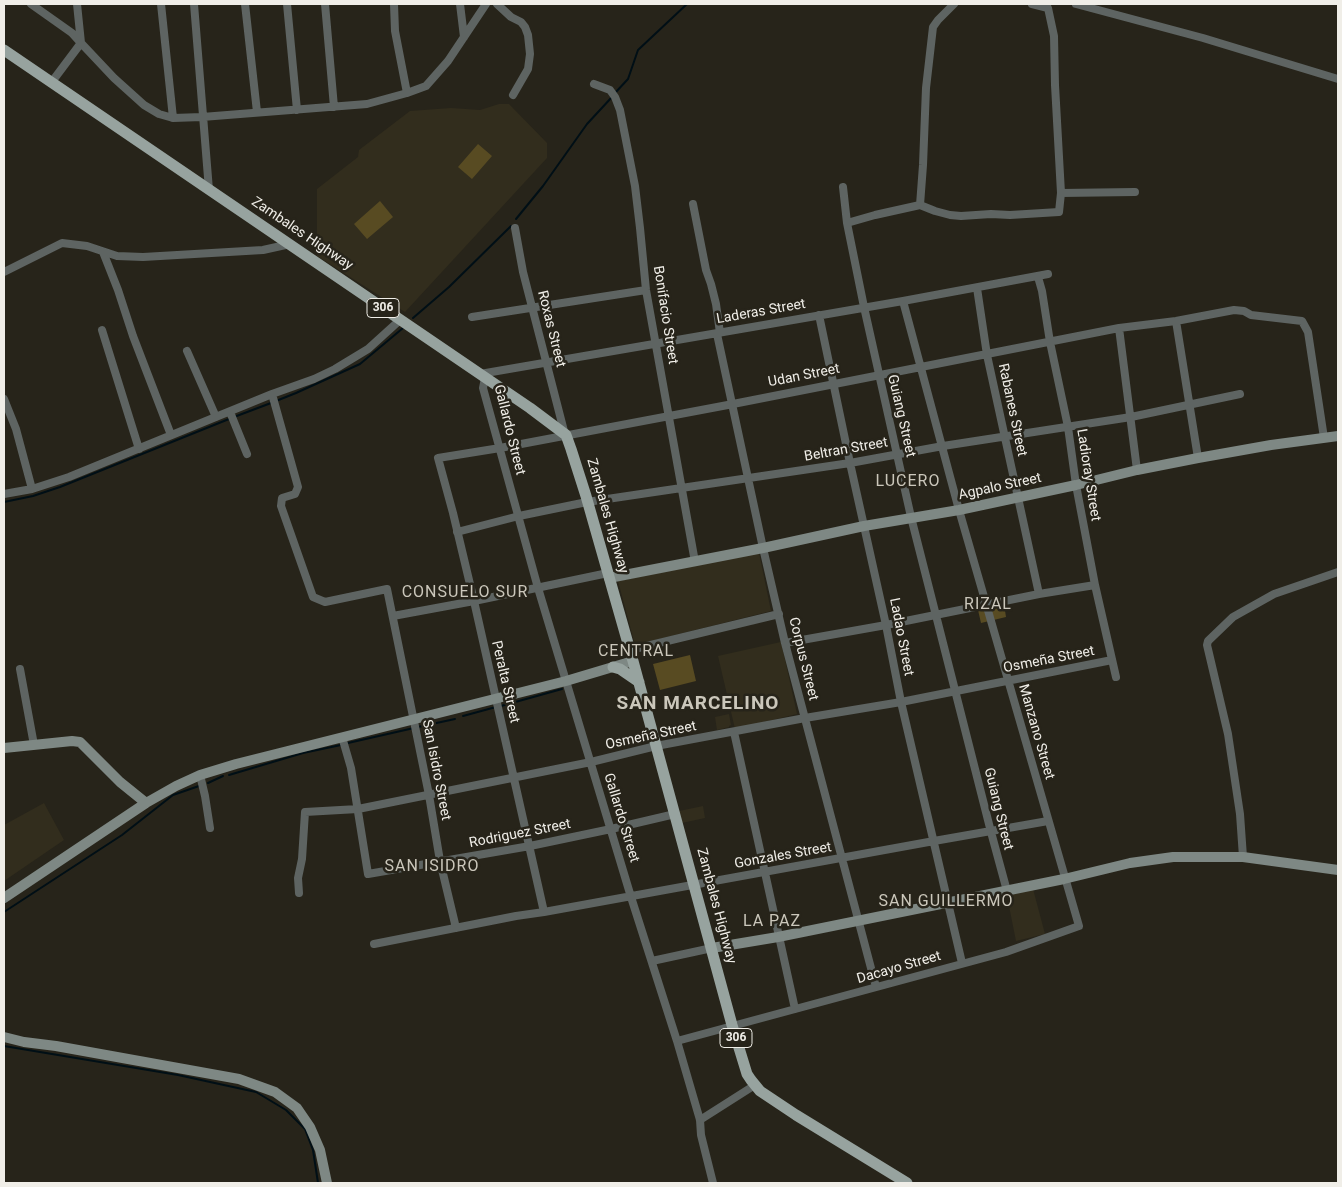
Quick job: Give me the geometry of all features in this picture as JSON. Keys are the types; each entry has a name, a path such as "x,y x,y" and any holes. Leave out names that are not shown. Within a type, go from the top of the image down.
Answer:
{"main road":[{"name":"Zambales Highway","path":"4,50 290,244 566,435 632,655 745,1069 760,1091 907,1183"},
{"path":"613,667 620,669 639,682"}],"street":[{"path":"31,4 39,7 72,33 114,78 144,105 158,114 173,118 367,104 407,94 426,86 448,62 486,4"},
{"path":"51,83 81,43 77,4"},
{"path":"162,4 173,118"},
{"path":"194,4 209,190"},
{"path":"245,4 257,112"},
{"path":"287,4 297,110"},
{"path":"325,4 334,107"},
{"path":"394,4 395,31 407,94"},
{"path":"460,4 464,37"},
{"path":"497,4 511,17 521,22 528,35 530,54 528,69 513,95"},
{"path":"920,205 924,165 926,88 933,27 954,4"},
{"path":"847,223 920,205 935,211 956,215 1010,215 1059,212 1061,193 1056,120 1054,36 1048,6 1032,4"},
{"path":"1076,4 1203,38 1338,79"},
{"name":"Bonifacio Street","path":"594,84 613,94 620,110 635,186 646,290 695,562"},
{"name":"Guiang Street","path":"843,187 847,223 864,307 911,517 1007,890"},
{"path":"1061,193 1135,192"},
{"name":"Corpus Street","path":"693,204 706,270 712,284 718,333 785,643 876,987"},
{"name":"Roxas Street","path":"515,228 546,362 566,435"},
{"path":"4,272 62,243 88,246 117,256 262,250 290,244"},
{"path":"103,252 171,436"},
{"name":"Laderas Street","path":"482,376 546,362 864,307 903,302 1048,274"},
{"name":"Ladioray Street","path":"1038,277 1068,427 1076,485 1095,585 1116,677"},
{"name":"Rabanes Street","path":"977,288 987,355 1039,594"},
{"path":"472,317 646,290"},
{"name":"Manzano Street","path":"903,302 959,510 1064,879"},
{"name":"Udan Street","path":"438,458 733,404 1119,328 1176,321 1234,310 1244,310 1251,315 1302,322 1308,332 1324,438"},
{"name":"Ladao Street","path":"819,315 901,702 962,963"},
{"path":"5,491 32,489 69,477 216,417 232,416 335,369 368,349 400,320"},
{"path":"1176,321 1198,458"},
{"path":"1119,328 1137,470"},
{"path":"102,330 139,449"},
{"path":"187,351 216,417"},
{"name":"Gallardo Street","path":"482,376 483,388 538,588 700,1120 701,1135 713,1183"},
{"name":"Beltran Street","path":"457,532 518,516 587,502 850,463 943,446 1131,417 1240,394"},
{"name":"San Isidro Street","path":"273,398 298,487 295,494 282,498 281,506 314,597 325,602 387,589 429,795 440,862 456,928"},
{"path":"4,399 16,428 32,489"},
{"path":"232,416 247,454"},
{"name":"Agpalo Street","path":"393,616 474,602 538,588 695,562 864,526 959,510 1198,458 1271,445 1338,436"},
{"name":"Peralta Street","path":"438,458 474,602 544,912"},
{"path":"1243,857 1240,814 1228,734 1207,645 1208,641 1233,617 1274,594 1338,572"},
{"path":"785,643 1095,585"},
{"path":"4,898 146,803 200,775 236,764 566,681 613,667 632,655 779,614"},
{"name":"Osmeña Street","path":"299,893 298,878 302,859 305,812 358,809 591,762 656,746 901,702 1112,660"},
{"path":"20,669 34,746"},
{"path":"734,732 795,1009"},
{"path":"342,737 358,809"},
{"path":"4,748 72,741 80,742 120,782 146,803"},
{"path":"200,775 210,828"},
{"name":"Rodriguez Street","path":"358,809 368,874 530,846 611,830 675,814"},
{"name":"Gonzales Street","path":"374,944 516,916 631,897 1048,821"},
{"path":"652,961 947,903 1064,879 1130,863 1173,857 1243,857 1338,870"},
{"name":"Dacayo Street","path":"676,1041 1006,952 1078,926 1064,879"},
{"path":"4,1037 240,1079 275,1092 297,1108 310,1127 320,1150 327,1183"},
{"path":"700,1120 755,1085"}],"shaded area":[{"path":"499,104 509,104 547,143 547,158 405,312 317,256 317,189 358,157 359,150 410,111 451,108 480,110"},
{"path":"478,144 492,156 472,179 458,167"},
{"path":"380,201 393,217 367,239 354,224"},
{"path":"759,553 771,611 635,645 618,581"},
{"path":"1004,604 1006,617 981,623 978,610"},
{"path":"781,642 797,714 735,729 718,656"},
{"path":"690,655 696,681 660,690 653,664"},
{"path":"729,714 731,725 717,730 715,717"},
{"path":"44,803 64,840 4,881 4,825"},
{"path":"703,806 705,818 682,823 679,811"},
{"path":"1033,889 1045,934 1016,941 1007,896"}],"waterway":[{"path":"615,93 628,79 638,50 687,4"},
{"path":"516,219 543,186 587,124 612,97"},
{"path":"413,318 449,287 511,226"},
{"path":"276,401 360,364 403,328"},
{"path":"234,417 271,403"},
{"path":"4,502 33,496 60,487 229,419"},
{"path":"501,706 562,689"},
{"path":"463,716 496,707"},
{"path":"418,727 455,719"},
{"path":"348,743 414,728"},
{"path":"229,775 303,753 341,745"},
{"path":"208,783 223,776"},
{"path":"4,912 122,835 173,795 199,786"},
{"path":"4,1046 178,1075 256,1092 286,1110 305,1129 313,1150 318,1183"}],"district":[{"name":"LUCERO","path":"908,482"},
{"name":"CONSUELO SUR","path":"465,593"},
{"name":"RIZAL","path":"988,605"},
{"name":"CENTRAL","path":"636,652"},
{"name":"SAN MARCELINO","path":"698,704"},
{"name":"SAN ISIDRO","path":"432,867"},
{"name":"SAN GUILLERMO","path":"946,902"},
{"name":"LA PAZ","path":"772,922"}]}
